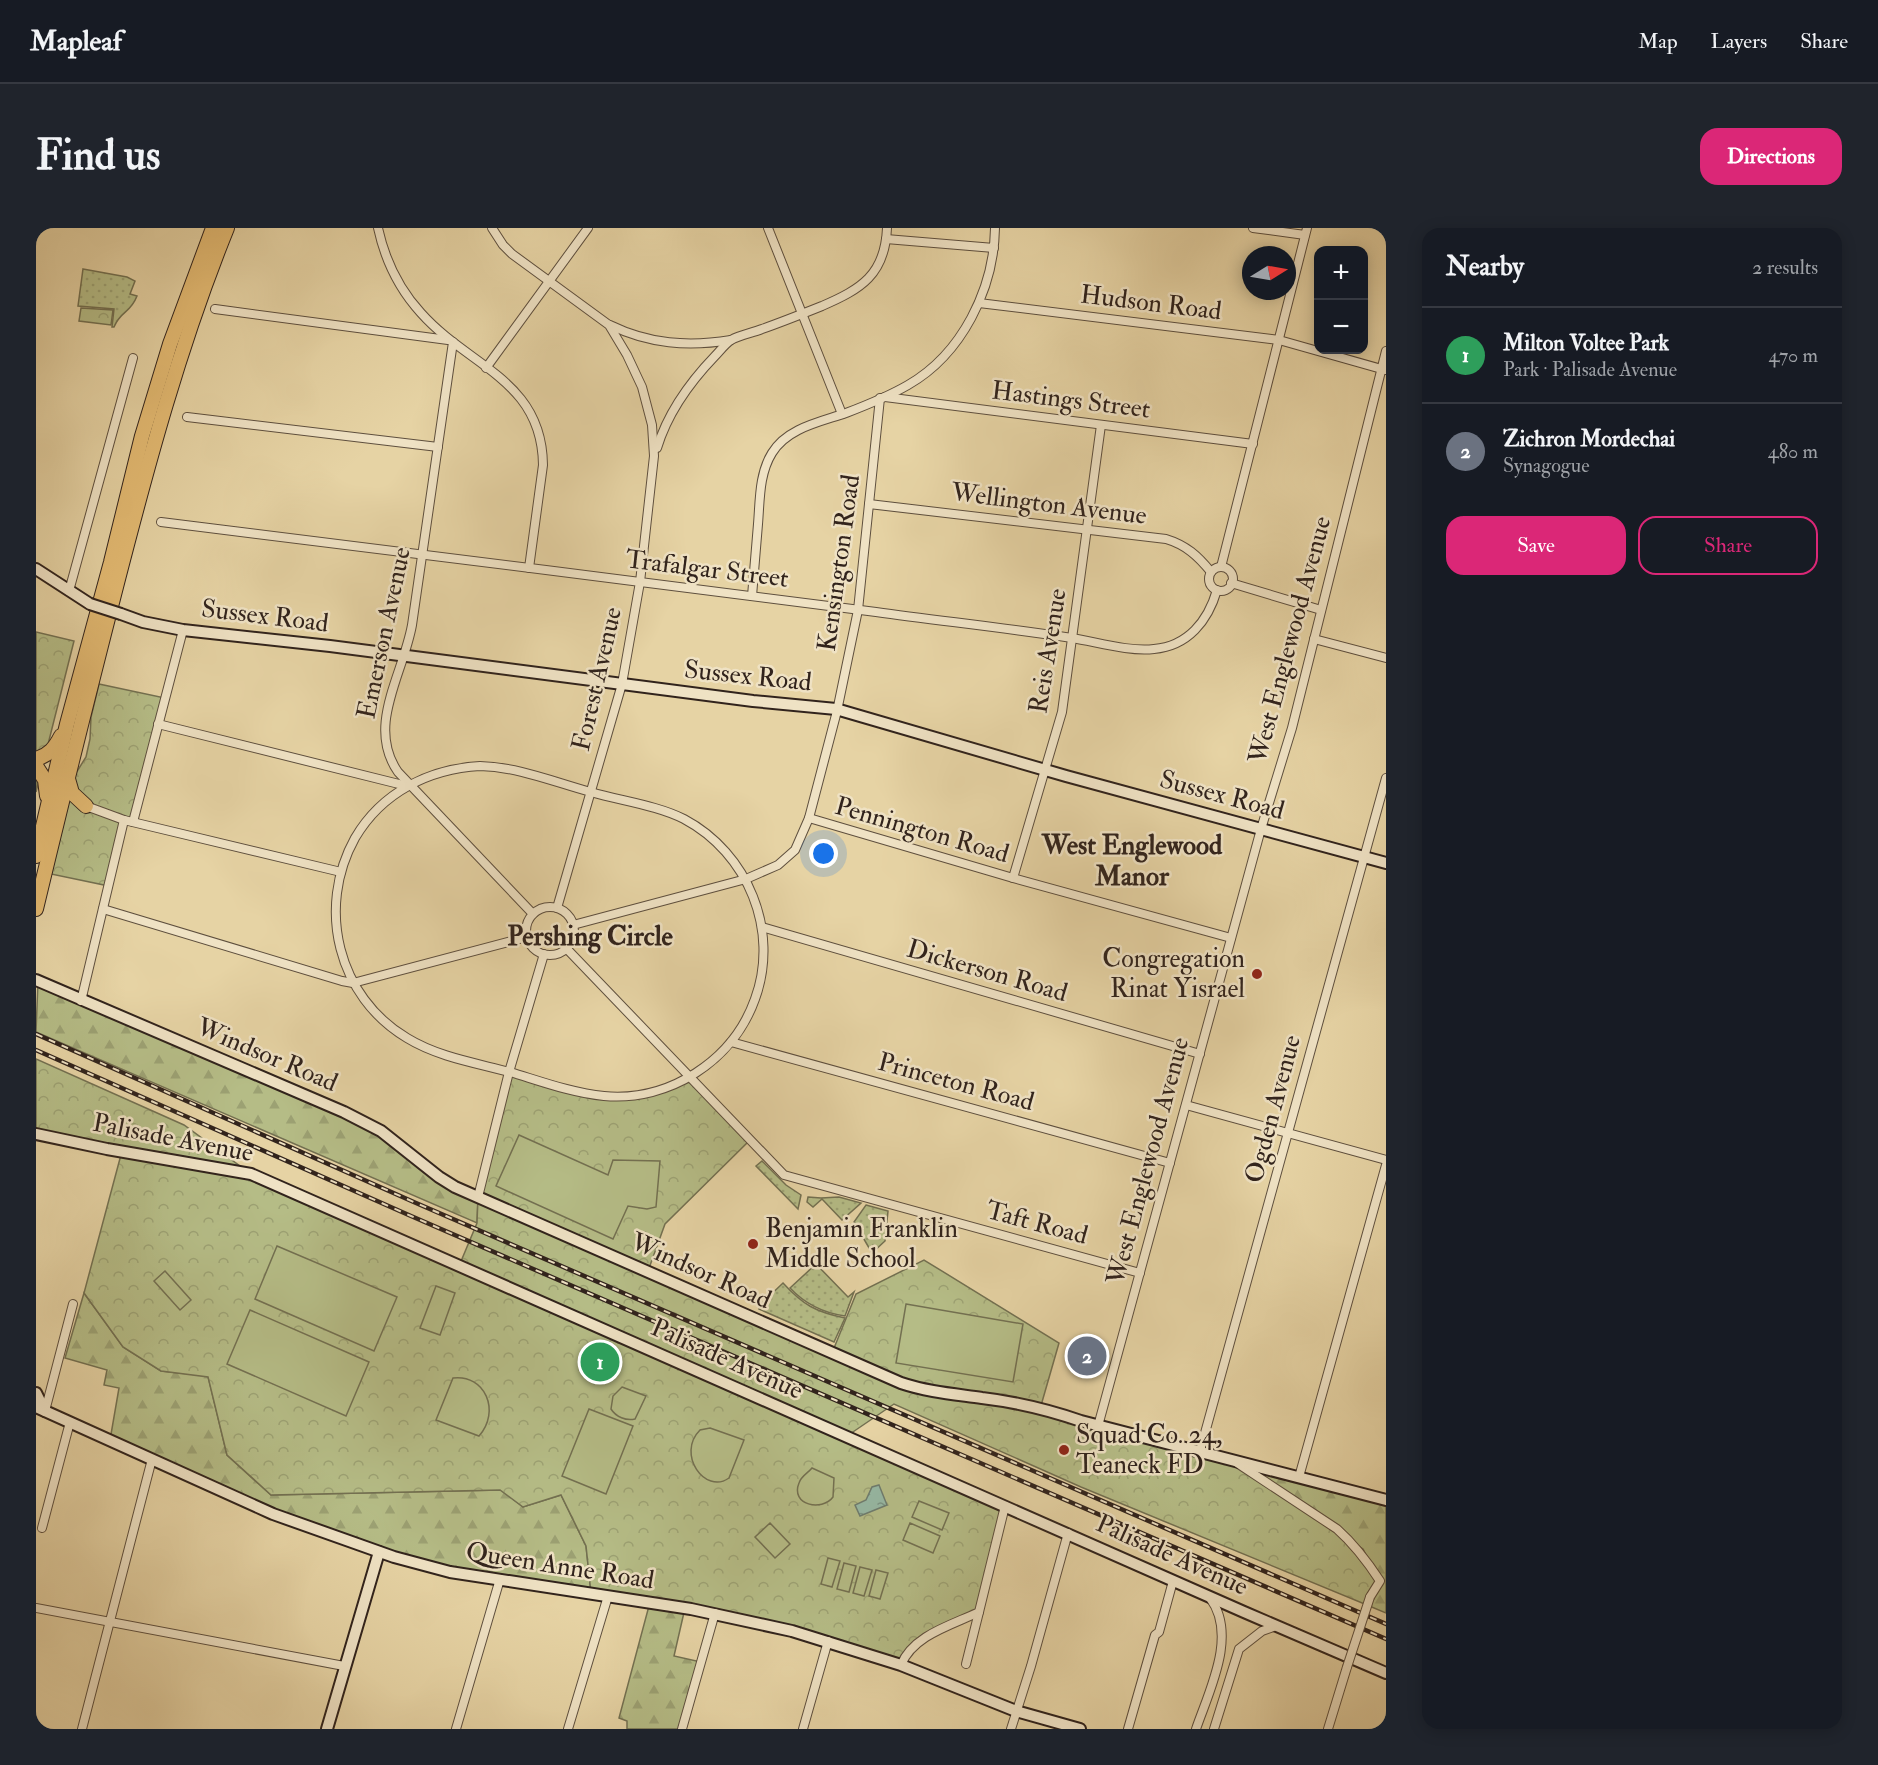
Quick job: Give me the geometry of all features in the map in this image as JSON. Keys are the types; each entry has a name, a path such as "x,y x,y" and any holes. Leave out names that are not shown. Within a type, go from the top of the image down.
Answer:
{"highway":[{"path":"36,856 67,724 142,436 170,344 213,228"},
{"path":"36,909 68,777 168,395 202,293 227,228"},
{"path":"36,759 45,756 56,747 67,724"},
{"path":"36,766 45,780 48,804"},
{"path":"68,777 72,793 86,806"},
{"path":"57,823 74,808 86,806"}],"street":[{"path":"378,228 386,257 399,283 421,314 511,387 531,411 541,438 543,465 530,568"},
{"path":"492,228 512,254 609,325 641,338 667,343 692,344 731,340 848,295 859,288 876,269 881,260 887,228"},
{"path":"486,368 588,228"},
{"path":"768,228 842,414"},
{"path":"752,596 762,482 767,461 773,451 789,435 908,385 937,362 960,335 979,303 990,269 994,228"},
{"path":"1221,567 1230,572 1231,583 1227,588 1217,590 1210,584 1211,572 1221,567 1306,232 1253,228"},
{"path":"886,239 993,249"},
{"name":"Hudson Road","path":"979,303 1279,340 1384,370"},
{"path":"215,309 452,341"},
{"path":"609,325 642,387 652,425 654,456"},
{"path":"654,456 667,421 688,386 731,340"},
{"name":"Emerson Avenue","path":"452,341 412,625 405,656 386,713 384,731 387,752 392,764 408,785 533,914"},
{"name":"West Englewood Avenue","path":"1098,1426 1261,829 1292,728 1384,370 1386,351"},
{"path":"69,591 133,358"},
{"name":"Hastings Street","path":"882,397 1253,444"},
{"name":"Kensington Road","path":"573,925 746,879 778,865 795,850 809,818 838,709 858,610 882,397"},
{"path":"187,417 438,447"},
{"name":"Reis Avenue","path":"1013,878 1062,712 1101,425"},
{"name":"Forest Avenue","path":"557,908 622,684 640,582 654,456"},
{"name":"Wellington Avenue","path":"869,504 1166,539 1177,542 1196,554 1211,572"},
{"name":"Trafalgar Street","path":"161,522 752,596 1142,649 1165,647 1195,631 1209,613 1217,590"},
{"name":"Sussex Road","path":"36,569 90,604 143,621 183,630 753,701 838,709 1045,770 1386,863"},
{"path":"1231,583 1321,610"},
{"path":"81,1001 103,909 158,724 183,630"},
{"path":"1314,639 1386,658"},
{"path":"158,724 408,785"},
{"path":"480,766 516,770 670,813 698,828 719,845 737,865 756,903 762,927 764,946 760,982 748,1015 731,1042 707,1066 690,1077 654,1092 606,1096 588,1094 436,1052 409,1040 382,1020 353,983 340,951 335,903 341,872 350,847 368,819 408,785 447,770 480,766"},
{"name":"Ogden Avenue","path":"1200,1452 1386,778"},
{"path":"86,806 128,821 341,872"},
{"name":"Pennington Road","path":"809,818 1013,878 1231,938"},
{"path":"544,908 557,908 566,913 573,925 573,937 566,948 558,953 544,954 533,948 526,937 526,925 533,914 544,908"},
{"path":"103,909 353,983 526,937"},
{"name":"Dickerson Road","path":"762,927 1200,1054"},
{"path":"566,948 690,1077"},
{"path":"478,1197 509,1072 544,954"},
{"name":"Windsor Road","path":"36,981 354,1117 397,1143 439,1177 478,1197 901,1383 935,1393 1014,1403 1386,1500"},
{"name":"Princeton Road","path":"731,1042 1170,1163"},
{"name":"Taft Road","path":"690,1077 784,1175 1140,1273"},
{"path":"1185,1105 1386,1160"},
{"name":"Palisade Avenue","path":"36,1134 251,1174 1386,1673"},
{"path":"1299,1477 1386,1165"},
{"path":"40,1409 73,1304"},
{"path":"36,1393 40,1409"},
{"name":"Queen Anne Road","path":"40,1409 273,1514 379,1552 450,1572 715,1613 828,1641 901,1665 1016,1711 1080,1729"},
{"path":"42,1528 70,1422"},
{"path":"82,1729 152,1459"},
{"path":"1230,1459 1336,1529 1360,1551 1383,1578 1370,1597 1328,1729"},
{"path":"966,1664 1005,1506"},
{"path":"1011,1729 1068,1533"},
{"path":"327,1729 379,1552"},
{"path":"456,1729 500,1579"},
{"path":"1128,1729 1173,1581"},
{"path":"568,1729 608,1596"},
{"path":"1196,1729 1222,1646 1219,1618 1209,1597"},
{"path":"36,1608 344,1666"},
{"path":"901,1665 905,1655 916,1643 979,1612"},
{"path":"682,1729 715,1613"},
{"path":"1214,1729 1239,1649 1262,1631 1276,1626"},
{"path":"803,1729 828,1641"}],"green space":[{"path":"83,269 127,277 135,281 130,294 137,296 114,327 112,327 114,309 78,306"},
{"path":"81,308 113,310 111,325 79,321"},
{"path":"36,632 74,641 36,792"},
{"path":"99,684 165,698 133,822 125,821 109,886 51,874 76,773 86,757 91,717"},
{"path":"38,981 344,1112 478,1197 477,1223 36,1032"},
{"path":"36,1059 184,1125 251,1174 459,1266 477,1223 478,1197 509,1072 588,1094 637,1095 690,1077 750,1140 665,1224 648,1271 832,1353 856,1294 924,1260 1059,1343 1040,1409 1230,1459 1363,1549 1377,1576 1367,1605 1081,1487 894,1404 847,1436 1005,1506 979,1612 924,1638 901,1665 828,1641 591,1593 586,1546 561,1495 523,1507 500,1490 271,1495 227,1455 208,1377 161,1371 123,1347 84,1293 122,1151 36,1134"},
{"path":"519,1135 608,1175 613,1160 660,1161 656,1207 647,1209 628,1206 613,1239 496,1186"},
{"path":"762,1161 786,1185 801,1195 798,1209 756,1166"},
{"path":"808,1197 839,1197 861,1203 842,1220 822,1199 813,1207 807,1202"},
{"path":"866,1205 888,1211 885,1241 872,1253 854,1222"},
{"path":"277,1246 397,1297 374,1351 255,1299"},
{"path":"816,1264 848,1297 854,1292 845,1316 815,1307 790,1288"},
{"path":"165,1271 191,1300 180,1310 154,1281"},
{"path":"783,1283 811,1307 845,1318 834,1342 759,1309 760,1305"},
{"path":"436,1286 455,1293 440,1335 420,1328"},
{"path":"84,1293 123,1347 161,1371 208,1376 227,1455 271,1495 501,1490 523,1507 561,1495 586,1546 591,1593 450,1572 291,1521 110,1440 119,1388 104,1385 107,1370 65,1358"},
{"path":"906,1304 1023,1324 1013,1382 896,1363"},
{"path":"250,1310 369,1362 346,1416 227,1364"},
{"path":"453,1378 464,1378 474,1382 486,1396 489,1416 479,1436 436,1420"},
{"path":"622,1387 646,1396 635,1419 622,1418 611,1409 613,1396"},
{"path":"589,1409 633,1426 606,1494 562,1476"},
{"path":"710,1428 744,1440 729,1478 720,1482 703,1477 692,1460 693,1440 700,1430"},
{"path":"1230,1459 1386,1500 1386,1613 1367,1605"},
{"path":"812,1468 834,1478 833,1497 828,1502 808,1504 799,1497 797,1491 800,1481"},
{"path":"919,1501 949,1513 942,1530 912,1517"},
{"path":"770,1523 790,1544 775,1558 755,1537"},
{"path":"910,1523 940,1536 933,1553 903,1540"},
{"path":"828,1558 840,1561 832,1587 821,1584"},
{"path":"844,1563 856,1566 849,1592 837,1589"},
{"path":"860,1567 872,1570 864,1596 853,1593"},
{"path":"876,1570 888,1573 880,1599 869,1596"},
{"path":"650,1602 685,1608 674,1656 701,1662 682,1729 627,1729 627,1721 619,1718"}],"water":[{"path":"879,1485 887,1505 860,1516 855,1505 866,1500 872,1487"}],"railway":[{"path":"36,1034 416,1203 1386,1624"},
{"path":"36,1050 411,1216 1386,1639"}],"place":[{"name":"Congregation Rinat Yisrael","path":"1257,974"},
{"name":"Benjamin Franklin Middle School","path":"753,1244"},
{"name":"Zichron Mordechai","path":"1087,1356"},
{"name":"Milton Voltee Park","path":"600,1362"},
{"name":"Squad Co. 24, Teaneck FD","path":"1064,1450"}],"district":[{"name":"West Englewood Manor","path":"1132,860"},
{"name":"Pershing Circle","path":"590,936"}]}
